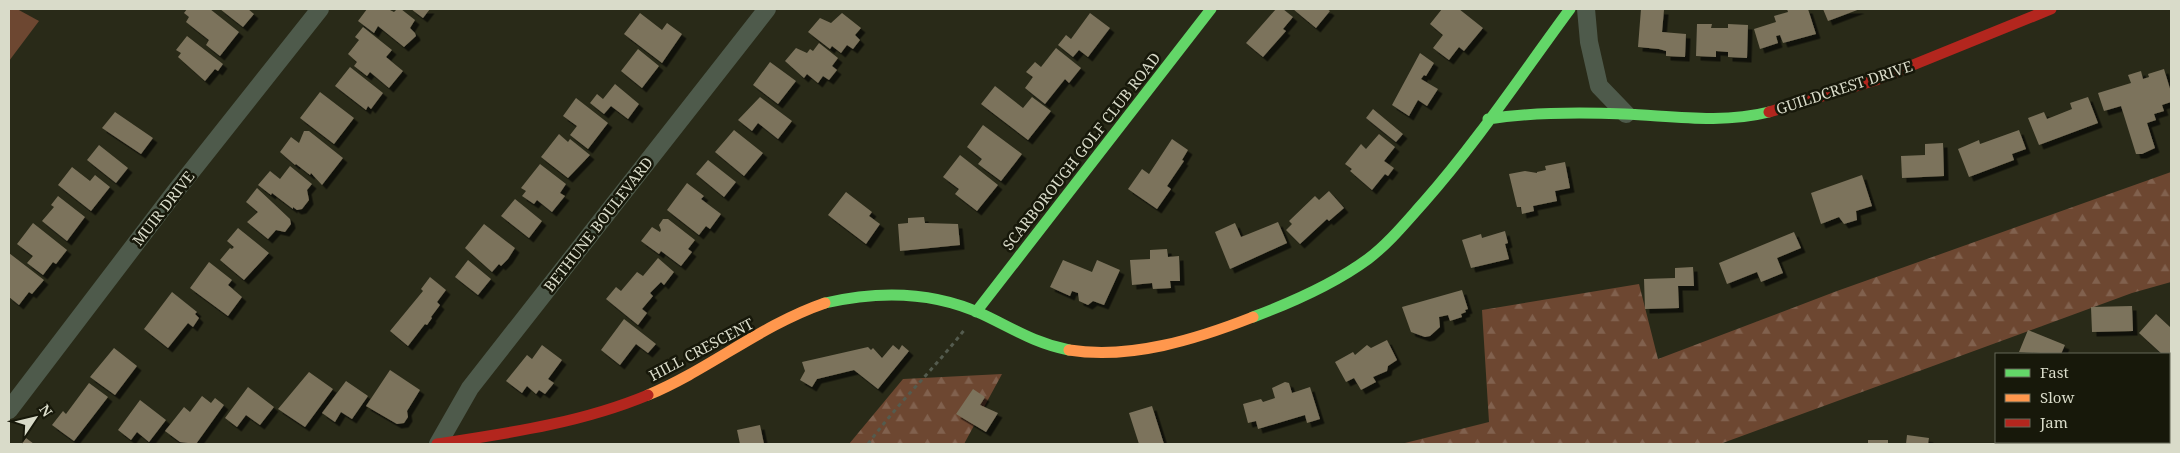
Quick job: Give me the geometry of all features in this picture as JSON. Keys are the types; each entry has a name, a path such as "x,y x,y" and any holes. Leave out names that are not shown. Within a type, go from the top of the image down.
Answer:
{"street":[{"name":"MUIR DRIVE","path":"9,410 175,192 320,9"},
{"name":"BETHUNE BOULEVARD","path":"438,444 470,388 767,9"},
{"name":"SCARBOROUGH GOLF CLUB ROAD","path":"976,312 1210,9"},
{"path":"976,312 1034,341 1069,350 1102,353 1154,347 1237,323 1316,291 1347,273 1389,242 1424,200 1445,180 1570,9"},
{"path":"1586,9 1589,42 1599,86 1626,114"},
{"name":"GUILDCREST DRIVE","path":"1488,119 1526,113 1626,114 1662,118 1748,117 1805,103 1876,80 2052,9"},
{"name":"HILL CRESCENT","path":"438,444 573,421 617,407 692,372 787,319 830,302 866,295 910,296 933,299 976,312"}],"path":[{"path":"868,444 889,416 946,354 976,312"}],"green space":[{"path":"9,9 17,9 39,21 9,61"},
{"path":"2171,172 2171,282 2132,293 1720,444 1401,444 1489,422 1482,310 1639,284 1658,359 1837,291"},
{"path":"1002,374 964,444 849,444 903,379"}],"building":[{"path":"187,9 210,9 239,32 220,56 206,45 209,40 186,22 189,17 184,13"},
{"path":"220,9 248,9 254,14 243,27"},
{"path":"367,9 388,9 394,12 397,9 401,9 415,20 410,28 416,36 404,47 378,26 374,33 358,21"},
{"path":"411,9 430,9 423,18"},
{"path":"1276,9 1283,9 1293,17 1283,29 1286,31 1263,57 1246,43"},
{"path":"1293,9 1327,9 1330,11 1316,28"},
{"path":"1442,9 1459,9 1483,28 1464,51 1459,47 1449,60 1433,48 1443,35 1430,24"},
{"path":"1641,9 1664,10 1662,32 1686,34 1685,57 1666,56 1666,51 1638,47"},
{"path":"1787,9 1808,9 1816,34 1783,43 1780,35 1776,36 1778,43 1760,49 1754,29 1776,22 1774,16 1788,12"},
{"path":"1823,9 1860,9 1828,21"},
{"path":"640,13 662,30 667,23 682,34 662,63 624,34"},
{"path":"842,13 861,28 855,35 860,40 853,49 847,45 841,53 832,46 830,49 808,32 820,18 831,23"},
{"path":"1090,13 1110,28 1088,57 1079,50 1073,57 1058,45 1066,35 1071,39"},
{"path":"1697,24 1712,24 1711,28 1728,28 1728,24 1748,25 1747,58 1728,57 1728,52 1716,51 1716,57 1696,56"},
{"path":"363,27 392,50 386,57 403,71 389,88 370,72 367,76 354,66 357,62 348,54 359,40 355,37"},
{"path":"187,36 223,64 218,71 215,69 205,81 178,57 181,53 176,50"},
{"path":"819,43 838,58 832,66 837,70 829,80 823,76 818,83 807,74 804,78 785,61 796,48 807,53 810,49 813,51"},
{"path":"1056,48 1081,68 1069,83 1065,79 1045,104 1025,88 1033,77 1026,72 1035,62 1041,67"},
{"path":"638,49 659,66 642,88 621,71"},
{"path":"1420,53 1434,63 1426,76 1424,75 1421,79 1438,89 1427,106 1418,100 1409,116 1392,105"},
{"path":"770,62 796,81 778,104 753,85"},
{"path":"350,67 383,93 371,109 368,106 366,110 335,86"},
{"path":"2164,69 2171,92 2171,102 2162,105 2164,111 2154,114 2156,120 2147,123 2155,148 2142,154 2136,154 2121,106 2104,111 2098,93 2131,83 2128,75 2141,71 2143,79 2149,77 2148,74"},
{"path":"615,84 639,104 628,119 611,106 604,114 590,103 597,94 603,99"},
{"path":"995,86 1023,108 1032,97 1051,111 1028,140 981,104"},
{"path":"320,92 354,118 334,144 300,118"},
{"path":"760,97 792,121 778,139 758,123 752,131 738,120"},
{"path":"2088,97 2098,123 2039,145 2028,118 2044,112 2047,119 2072,109 2070,103"},
{"path":"576,98 608,123 588,149 570,135 577,126 563,116"},
{"path":"1373,109 1403,134 1396,142 1366,118"},
{"path":"115,112 153,138 141,154 102,128"},
{"path":"983,125 1022,154 1001,181 978,164 982,159 967,147"},
{"path":"734,130 763,153 744,176 715,152"},
{"path":"2019,130 2026,149 2012,154 2014,160 1969,177 1958,149 1979,140 1980,144"},
{"path":"304,131 309,131 343,158 322,185 311,173 310,175 295,165 280,152 291,137 299,143"},
{"path":"559,134 568,142 570,139 590,155 568,178 541,157"},
{"path":"1379,134 1395,147 1384,161 1394,168 1388,176 1385,174 1372,190 1350,171 1352,169 1345,164 1361,144 1366,149"},
{"path":"1172,139 1188,150 1182,160 1184,161 1167,186 1171,189 1157,209 1128,189 1142,169 1149,174"},
{"path":"1943,143 1944,176 1902,178 1901,156 1925,155 1925,144"},
{"path":"99,145 128,168 116,183 87,160"},
{"path":"960,155 998,185 977,211 955,194 959,189 943,177"},
{"path":"708,160 736,182 724,197 696,174"},
{"path":"1565,162 1570,188 1555,191 1557,201 1533,206 1534,211 1522,214 1521,207 1517,207 1509,174 1525,171 1537,173 1546,170 1545,166"},
{"path":"540,164 566,184 560,193 565,196 552,212 537,200 534,204 522,196 526,191 521,188"},
{"path":"290,166 312,184 307,190 309,200 302,209 297,210 293,207 293,209 258,185 270,171 280,179"},
{"path":"72,167 90,181 95,175 110,187 91,211 58,185"},
{"path":"1862,175 1872,206 1856,211 1857,220 1844,224 1839,217 1821,224 1811,193"},
{"path":"687,183 704,196 701,199 721,214 710,229 706,226 699,235 667,210"},
{"path":"257,188 290,219 291,224 285,232 276,230 268,239 247,222 258,212 246,202"},
{"path":"1329,191 1344,208 1329,221 1327,219 1300,244 1286,230 1292,224 1289,221 1315,196 1319,200"},
{"path":"846,192 872,212 869,216 880,224 866,244 828,215"},
{"path":"58,196 85,217 67,241 42,221 54,207 51,205"},
{"path":"515,199 542,221 529,238 501,216"},
{"path":"924,217 925,223 958,224 960,245 900,251 898,224 908,223 908,218"},
{"path":"663,219 668,219 695,240 688,249 692,252 681,266 661,251 659,254 641,241 652,227 660,232 659,225"},
{"path":"1278,222 1287,243 1230,269 1215,232 1235,223 1241,237"},
{"path":"33,223 67,250 56,264 53,262 43,275 27,263 33,256 17,244"},
{"path":"484,224 515,248 508,259 501,266 499,264 492,272 465,248"},
{"path":"238,228 269,253 244,280 220,260 230,248 234,247 227,241"},
{"path":"1505,231 1508,243 1505,244 1509,259 1471,268 1462,240 1481,234 1482,238"},
{"path":"1794,232 1801,248 1777,258 1783,273 1761,282 1757,272 1727,284 1719,263"},
{"path":"1167,249 1168,257 1179,256 1180,281 1170,281 1171,288 1153,289 1152,283 1132,285 1130,260 1150,259 1150,250"},
{"path":"9,253 44,280 32,294 29,292 19,305 9,297"},
{"path":"658,258 674,272 664,285 661,282 650,293 653,296 642,309 647,313 638,325 606,299 616,287 621,291 637,272 643,276"},
{"path":"468,260 491,279 478,295 455,277"},
{"path":"1063,260 1092,272 1097,260 1120,270 1104,305 1093,301 1088,305 1079,301 1078,293 1072,291 1070,296 1050,287"},
{"path":"209,262 232,280 228,285 242,297 228,316 190,288"},
{"path":"1693,267 1694,286 1678,286 1679,308 1645,309 1644,279 1675,278 1675,268"},
{"path":"430,277 446,290 437,302 440,305 432,318 408,346 390,331 423,291 421,289"},
{"path":"1462,290 1468,309 1461,314 1462,317 1450,321 1448,315 1439,317 1440,327 1430,336 1425,337 1411,332 1402,307"},
{"path":"172,292 197,312 195,314 199,318 193,327 188,323 168,348 144,329"},
{"path":"2132,306 2133,331 2092,332 2091,307"},
{"path":"2156,314 2171,328 2170,361 2170,353 2161,353 2139,333"},
{"path":"624,319 656,344 648,353 636,344 620,365 601,350"},
{"path":"2028,330 2065,345 2061,353 2019,352"},
{"path":"1387,340 1397,360 1388,366 1387,371 1373,377 1376,382 1361,390 1354,378 1346,382 1335,362 1353,352 1355,355 1367,345 1371,348"},
{"path":"542,345 562,360 548,379 554,383 545,394 539,390 536,394 527,386 522,393 506,381 527,355 532,359"},
{"path":"893,345 899,350 902,345 909,351 878,389 854,370 817,379 812,387 800,380 805,371 802,362 868,347 871,350 873,348 882,358"},
{"path":"114,348 137,366 115,395 90,377"},
{"path":"390,370 420,390 407,411 408,417 404,423 397,424 366,406"},
{"path":"309,372 333,389 305,427 278,409"},
{"path":"346,381 368,396 352,419 341,412 335,422 322,413"},
{"path":"1285,382 1289,383 1292,393 1310,387 1320,419 1307,423 1305,415 1258,429 1256,421 1248,423 1243,404 1261,399 1263,402 1275,398 1272,388"},
{"path":"89,383 108,397 74,441 52,425 63,411 66,414"},
{"path":"248,387 274,407 260,425 246,415 237,427 225,418"},
{"path":"973,389 985,397 980,405 998,413 986,432 956,414"},
{"path":"202,396 211,403 215,398 224,405 196,444 180,442 165,431 184,407 190,412"},
{"path":"140,400 166,420 149,442 137,432 131,440 118,430"},
{"path":"1152,406 1164,444 1139,444 1129,413"},
{"path":"760,425 764,444 740,444 737,430"},
{"path":"1907,435 1929,438 1928,444 1906,444"},
{"path":"26,438 34,444 21,444"},
{"path":"1868,440 1888,440 1888,444 1868,444"},
{"path":"2060,443 2060,444 2023,444"}],"traffic: fast":[{"path":"976,312 1211,9"},
{"path":"1253,317 1298,299 1327,284 1355,268 1383,246 1444,179 1570,9"},
{"path":"1488,119 1522,115 1573,113 1733,118 1769,112"},
{"path":"825,303 864,296 904,295 924,297 963,306 1024,335 1069,350"}],"traffic: slow":[{"path":"648,395 693,373 779,323 825,303"},
{"path":"1069,350 1116,352 1163,346 1209,333 1253,317"}],"traffic: jam":[{"path":"1769,112 1876,80 2051,9"},
{"path":"437,444 571,420 623,405 648,395"}]}
